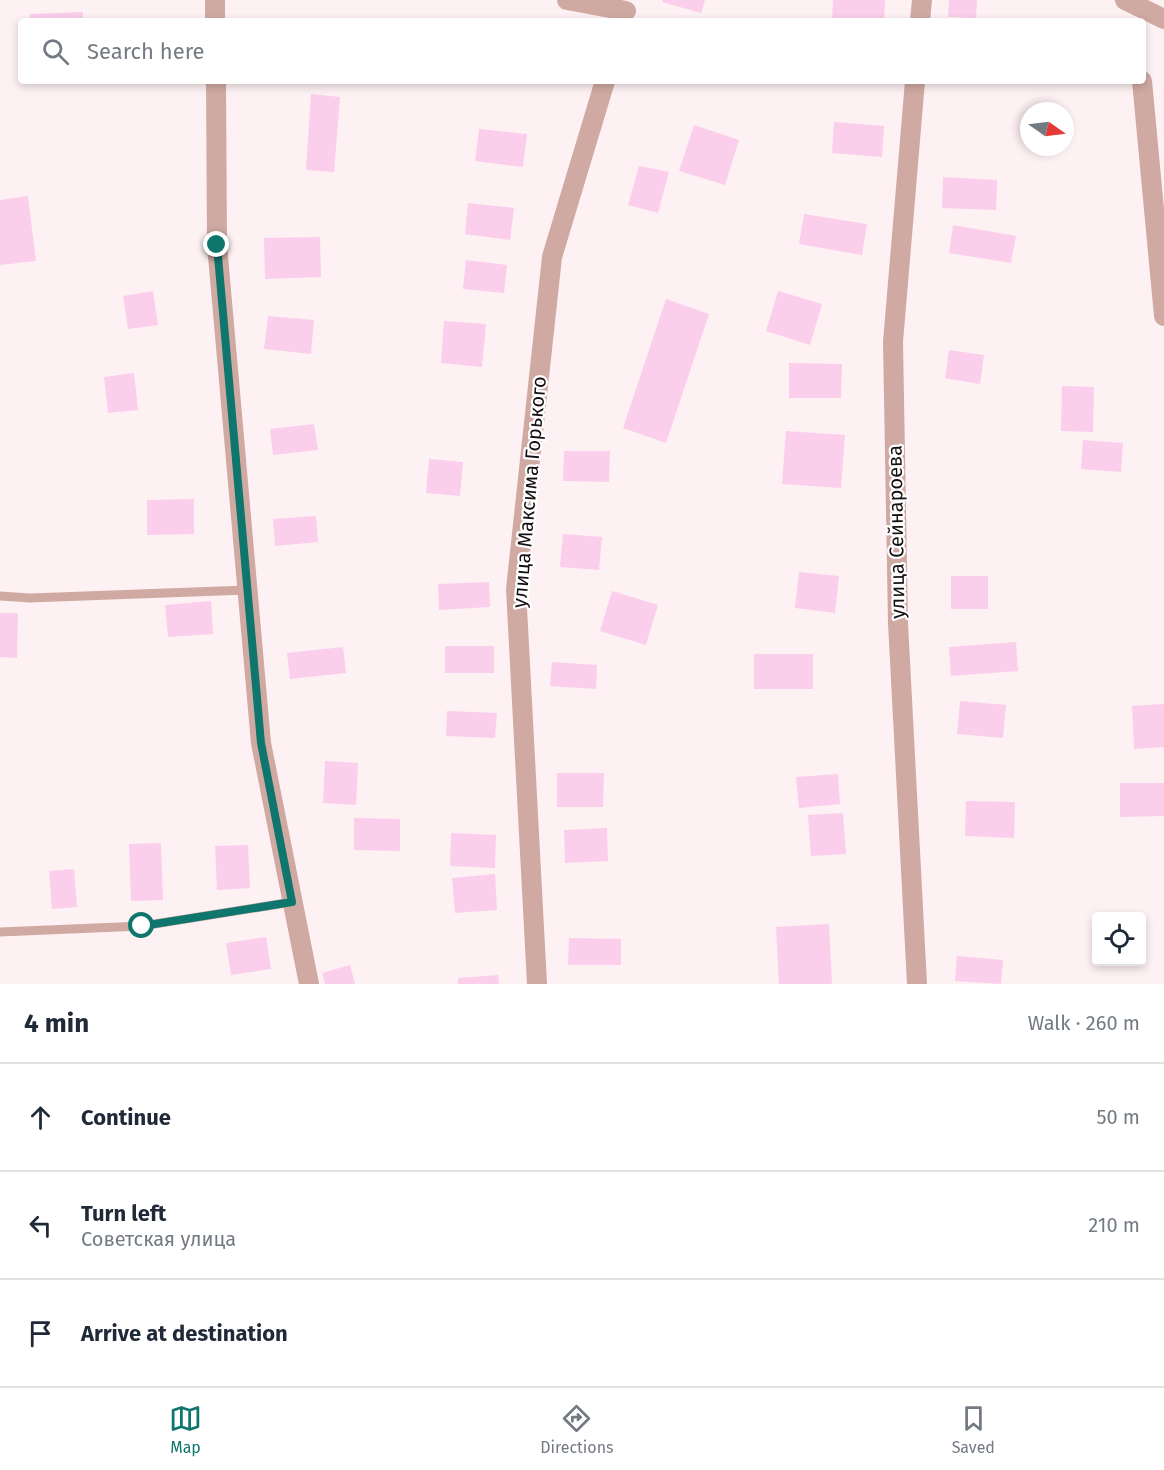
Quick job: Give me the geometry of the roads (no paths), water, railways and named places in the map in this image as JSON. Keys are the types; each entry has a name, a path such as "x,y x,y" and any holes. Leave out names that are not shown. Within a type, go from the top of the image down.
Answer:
{"street":[{"path":"215,0 215,18"},
{"path":"567,0 626,11"},
{"path":"920,18 922,0"},
{"path":"1132,9 1164,19"},
{"path":"216,84 217,245 261,743 309,984"},
{"name":"улица Максима Горького","path":"537,984 516,588 552,257 604,84"},
{"name":"улица Сейнароева","path":"915,84 893,342 898,623 917,984"},
{"path":"1142,84 1164,316"}],"lane":[{"path":"0,596 30,598 247,590"},
{"path":"0,932 142,926 292,902"}]}
